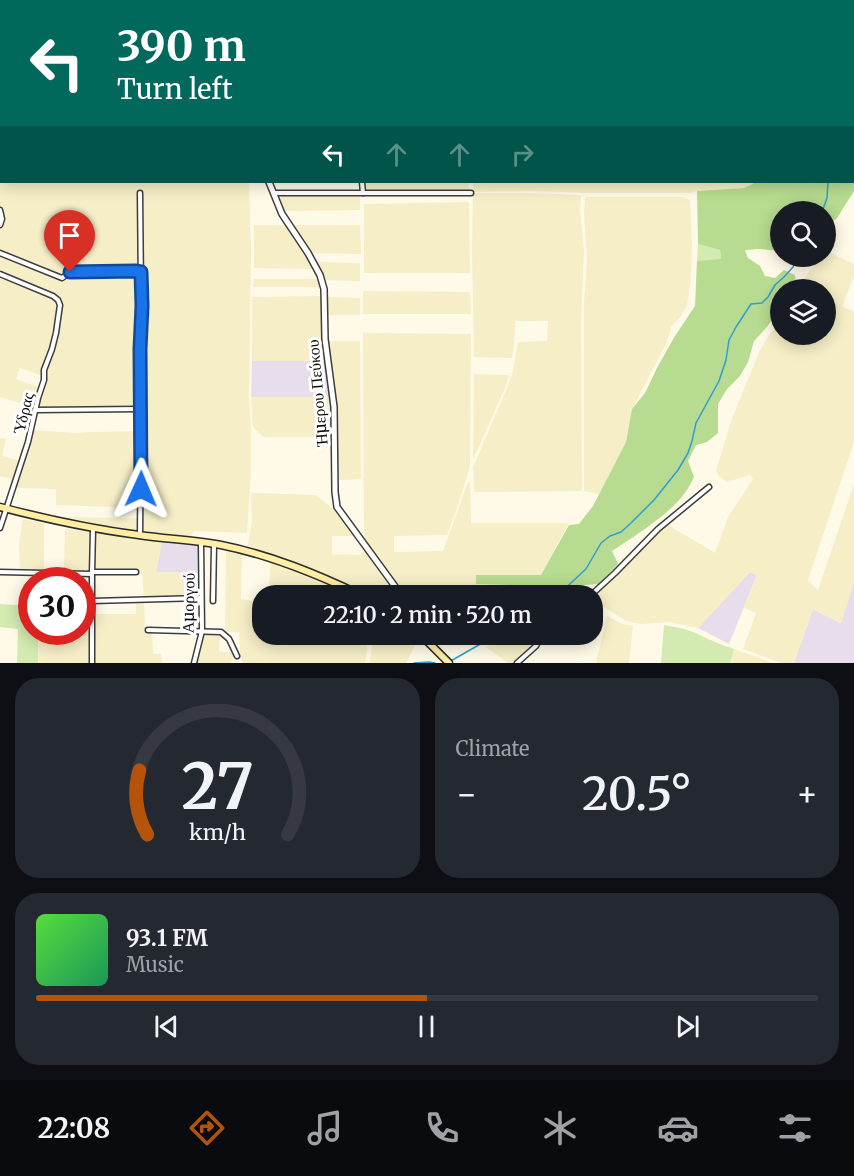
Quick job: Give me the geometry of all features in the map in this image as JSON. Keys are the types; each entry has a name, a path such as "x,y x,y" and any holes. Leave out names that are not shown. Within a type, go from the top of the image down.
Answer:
{"main road":[{"path":"3,508 93,529 201,542 246,551 286,563 340,585"},
{"path":"431,645 449,663"}],"street":[{"name":"Ήμερου Πεύκου","path":"270,183 282,214 312,260 324,289 325,339 334,407 337,507 394,585"},
{"path":"362,183 363,193"},
{"path":"140,193 142,306 140,536"},
{"path":"275,193 471,193"},
{"path":"0,210 2,219 0,225"},
{"path":"0,253 62,278 72,271 141,272"},
{"name":"Ύδρας","path":"0,274 52,296 60,303 56,333 44,370 44,380 28,442 19,473 3,508 0,528"},
{"path":"35,410 141,409"},
{"path":"602,585 658,530 709,487"},
{"path":"92,567 93,529"},
{"name":"Αμοργού","path":"194,663 202,631 201,542"},
{"path":"213,601 214,544"},
{"path":"0,572 18,572"},
{"path":"96,573 136,572"},
{"path":"96,601 201,598"},
{"path":"148,630 221,632 229,639 237,656"},
{"path":"92,645 92,663"},
{"path":"517,663 536,645"}],"shaded area":[{"path":"0,183 249,183 251,468 247,533 193,531 191,540 138,535 45,517 137,518 138,508 56,505 56,489 16,488 33,430 77,433 142,431 142,408 36,408 46,377 20,368 16,379 38,387 34,407 0,397"},
{"path":"363,183 469,183 468,192 363,192"},
{"path":"473,183 754,183 744,188 690,193 473,192"},
{"path":"473,193 581,196 584,251 581,321 582,491 474,492 473,467 507,388 513,371 518,342 547,341 548,321 515,321 512,358 474,357"},
{"path":"285,195 356,195 360,197 360,210 284,211 280,199"},
{"path":"682,197 690,200 692,245 687,306 671,327 667,342 632,409 626,442 599,494 584,491 584,303 587,259 584,212 585,198"},
{"path":"469,202 470,273 364,273 364,204"},
{"path":"254,225 285,225 314,269 254,268"},
{"path":"292,225 360,225 361,254 309,253"},
{"path":"836,256 854,264 854,276 842,307 854,311 854,442 808,580 818,590 854,484 854,581 841,623 813,609 794,663 781,663 743,649 756,613 744,608 757,576 750,572 698,628 670,622 641,624 626,621 603,606 603,586 668,525 715,553 728,517 753,479 750,475 727,482 716,471 732,418 767,338 770,334 770,345 836,345 836,279 804,279 812,267 836,267"},
{"path":"314,262 360,263 360,281 323,280"},
{"path":"254,279 320,279 322,287 253,287"},
{"path":"363,291 470,292 471,314 363,314"},
{"path":"324,296 326,361 252,361 252,297"},
{"path":"326,297 360,298 360,315 326,315"},
{"path":"363,333 471,334 470,466 458,505 447,535 394,536 394,552 443,551 468,482 470,483 471,523 569,523 541,575 476,576 476,584 509,585 395,585 364,541"},
{"path":"327,341 360,341 361,479 338,480 336,408"},
{"path":"252,361 326,361 331,397 251,397"},
{"path":"474,374 509,375 473,460"},
{"path":"251,397 331,397 333,437 263,437 253,427"},
{"path":"0,438 6,439 2,456 21,461 15,480 0,476"},
{"path":"251,493 316,495 337,512 355,536 332,536 332,554 359,555 365,551 390,585 339,585 247,549 252,522"},
{"path":"23,519 44,524 44,567 20,567 19,544"},
{"path":"65,529 162,541 156,572 199,573 200,597 144,599 142,574 96,572 96,567 64,567"},
{"path":"162,541 199,546 199,573 156,572"},
{"path":"226,551 242,555 241,599 252,601 252,645 368,645 365,663 243,663 240,654 239,632 225,632"},
{"path":"271,563 329,585 269,585"},
{"path":"750,572 757,575 729,644 698,628"},
{"path":"854,581 854,663 794,663 813,609 841,623"},
{"path":"136,602 144,602 145,632 152,632 153,654 161,654 162,663 93,663 93,645 96,645 96,614 136,614"},
{"path":"607,616 622,624 633,626 629,663 596,663 600,645 603,645"},
{"path":"203,633 220,633 219,651 233,653 231,663 196,663"},
{"path":"38,645 89,645 90,663 38,663"},
{"path":"372,645 415,645 406,663 370,663"},
{"path":"489,645 535,645 515,663 508,663 486,647"},
{"path":"734,649 773,663 730,663"}],"green space":[{"path":"754,183 854,183 854,191 836,219 836,201 770,201 770,250 745,250 748,258 760,266 765,276 775,278 784,270 795,275 796,279 770,279 770,323 754,341 748,362 740,376 727,389 718,404 718,433 707,442 696,445 688,461 694,477 678,501 651,525 612,551 618,564 599,584 476,584 476,575 541,575 569,525 579,524 593,506 626,442 632,409 645,393 675,336 695,306 697,261 721,259 720,250 698,244 697,191 744,188"},
{"path":"698,244 720,250 721,260 697,261"},
{"path":"0,604 18,605 18,629 0,627"},
{"path":"664,625 690,631 734,649 730,663 661,663"},
{"path":"18,629 18,645 38,645 38,663 17,663"}],"waterway":[{"path":"826,201 828,183"},
{"path":"569,585 586,569 601,543 621,532 631,523 654,500 678,470 688,453 696,423 719,381 726,360 729,340 736,327 751,304 762,303 775,285 793,267"},
{"path":"449,662 479,645"},
{"path":"414,663 435,663"}],"route":[{"path":"70,272 141,272 141,489"}]}
